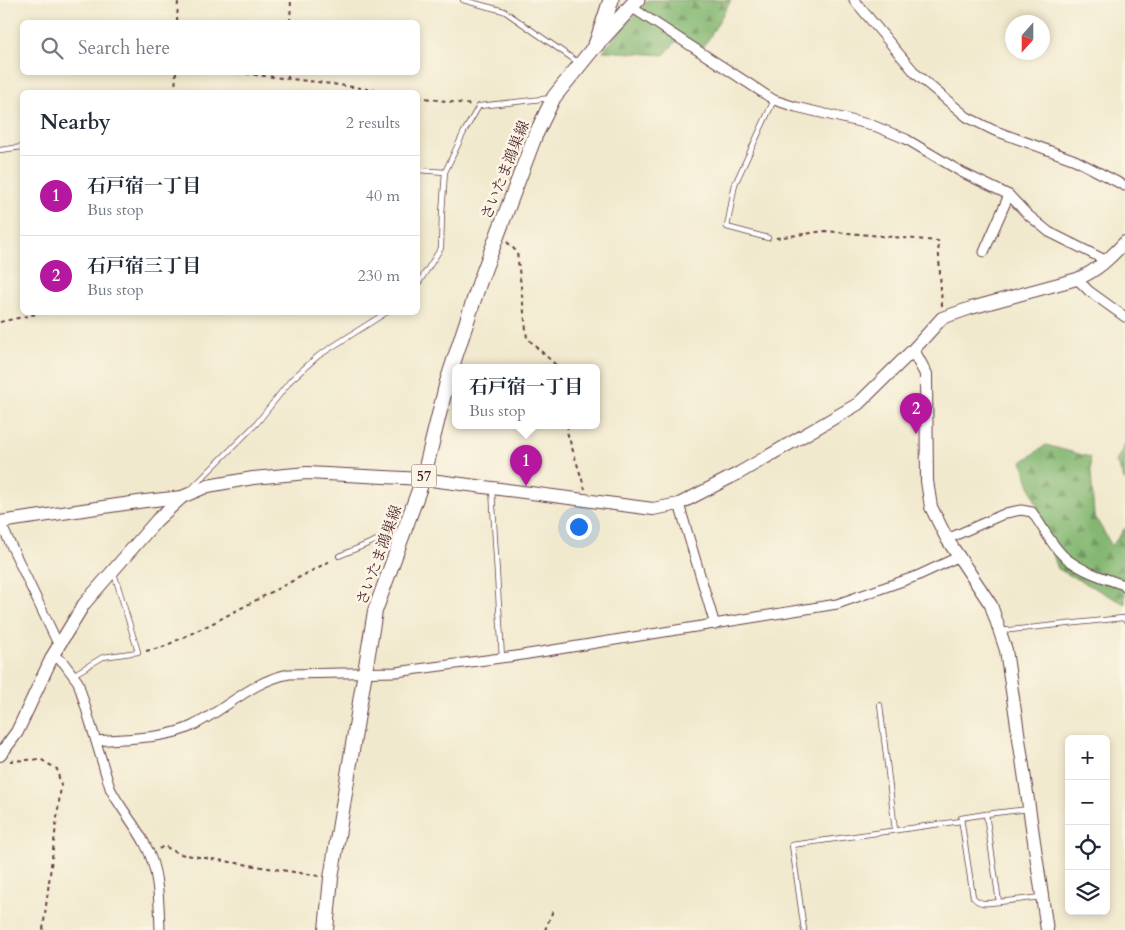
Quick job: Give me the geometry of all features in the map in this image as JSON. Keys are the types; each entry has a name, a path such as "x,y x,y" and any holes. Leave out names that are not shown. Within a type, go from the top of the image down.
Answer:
{"highway":[{"path":"595,46 611,0"},
{"path":"595,46 634,3"}],"main road":[{"name":"さいたま鴻巣線","path":"453,364 480,281 535,136 554,97 595,46"},
{"name":"さいたま鴻巣線","path":"326,930 332,878 375,611 423,479 452,367"}],"street":[{"path":"854,0 916,74 966,117 1033,146 1076,160 1125,186"},
{"path":"634,3 774,100 872,125 906,139 962,173 1009,195 1027,214 1049,232 1107,261"},
{"path":"984,252 1009,195"},
{"path":"160,930 159,896 155,869 146,844 110,788 78,682 56,650 0,522 182,497 208,486 252,478 307,473 423,479 653,509 679,504 739,473 858,404 913,350 942,318 1077,279 1089,274 1107,261 1125,242"},
{"path":"1077,279 1089,291 1125,317"},
{"path":"913,350 926,374 927,481 931,506 947,539 991,605 1006,650 1047,930"},
{"path":"3,758 56,650 84,604 157,520 182,497"},
{"path":"679,504 715,625"},
{"path":"947,539 1006,513 1021,510 1032,512 1051,541 1066,558 1089,573 1124,585 1125,587"},
{"path":"97,741 168,734 190,727 272,677 289,674 396,672 502,658 837,604 908,579 960,556"}],"lane":[{"path":"463,0 504,11 580,64"},
{"path":"420,281 441,248 445,172 479,106 554,97"},
{"path":"768,238 727,227 735,184 774,100"},
{"path":"0,150 20,147"},
{"path":"420,170 445,172"},
{"path":"182,497 257,423 290,380 318,356 382,315"},
{"path":"492,488 502,658"},
{"path":"338,556 389,535 403,535"},
{"path":"73,675 103,657 138,652 113,571"},
{"path":"1000,631 1123,618 1125,620"},
{"path":"880,706 895,830"},
{"path":"1029,809 961,818 973,897 976,901 983,903 1042,897"},
{"path":"986,814 999,902"},
{"path":"804,930 792,845 962,821"}],"path":[{"path":"177,20 178,0"},
{"path":"290,20 291,0"},
{"path":"175,90 176,75"},
{"path":"255,75 373,90"},
{"path":"420,97 479,106"},
{"path":"768,238 781,238 825,231 938,241 942,318"},
{"path":"496,238 507,242 516,252 527,338 555,364"},
{"path":"0,322 32,315"},
{"path":"567,429 589,501"},
{"path":"138,652 163,647 338,556"},
{"path":"3,758 40,759 57,768 61,786 42,930"},
{"path":"149,854 164,846 180,854 332,878"},
{"path":"545,930 554,908"}],"green space":[{"path":"648,0 731,0 708,40 701,48 681,36 664,55 603,51"},
{"path":"1125,443 1125,481 1116,462"},
{"path":"1046,445 1090,457 1094,515 1112,546 1125,528 1125,604 1058,569 1022,462"}],"place":[{"name":"石戸宿三丁目","path":"916,434"},
{"name":"石戸宿一丁目","path":"526,486"}]}
